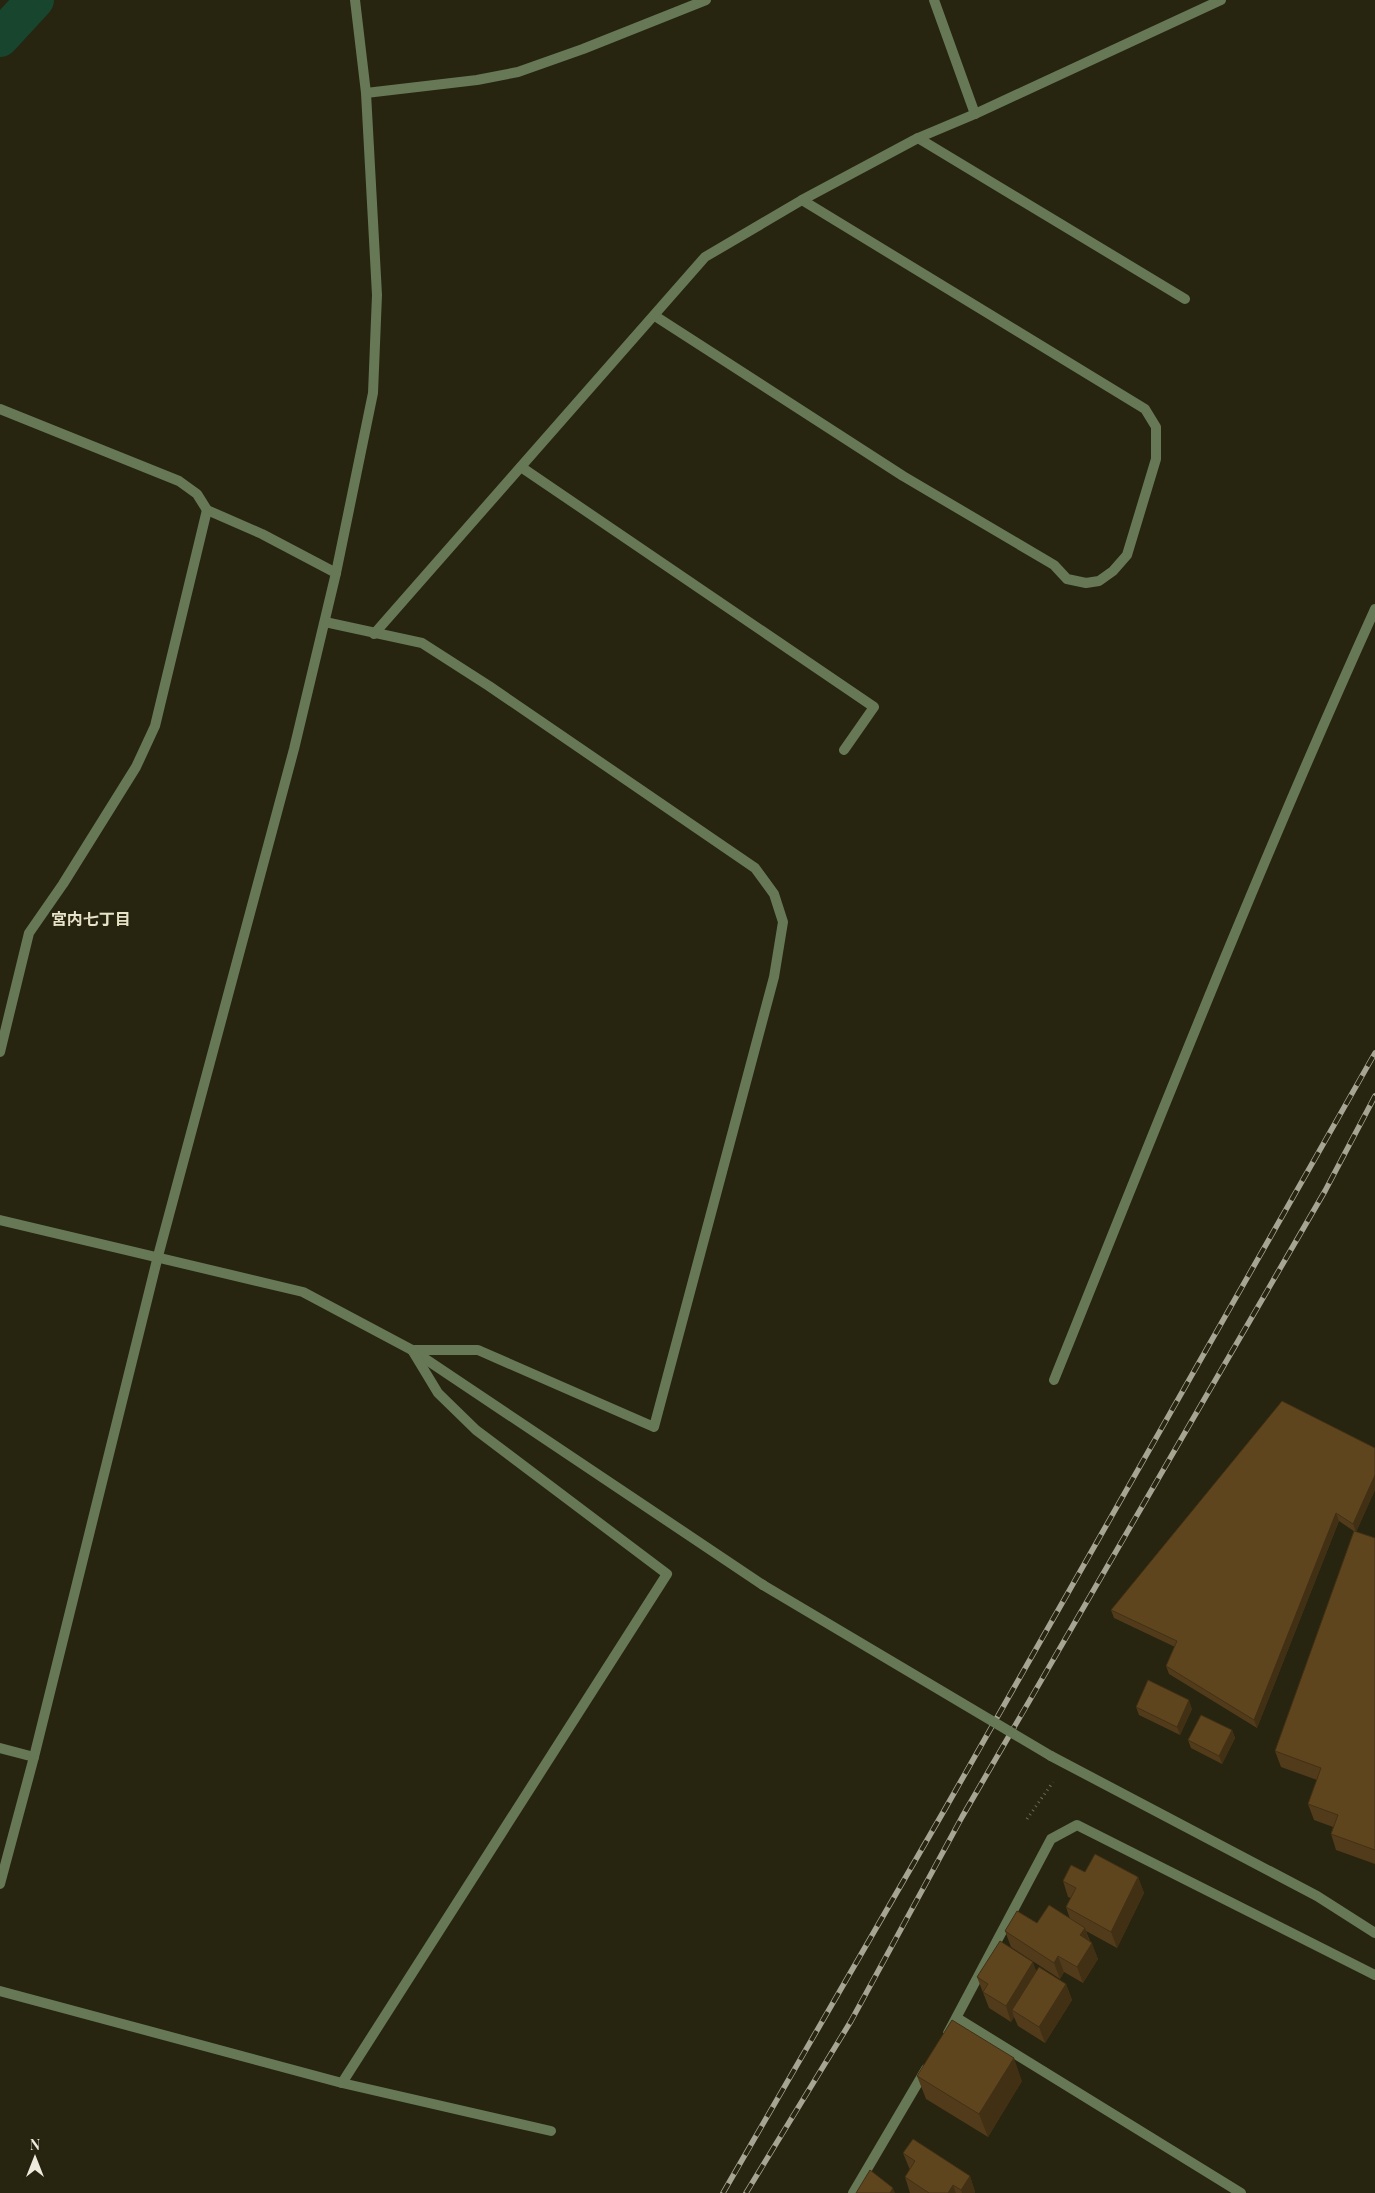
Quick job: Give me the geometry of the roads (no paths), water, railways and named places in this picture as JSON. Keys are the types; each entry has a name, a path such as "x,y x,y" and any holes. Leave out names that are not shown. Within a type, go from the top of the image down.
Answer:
{"street":[{"path":"0,1884 34,1757 158,1256 259,885 325,622 373,393 376,295 366,93 355,0"},
{"path":"366,93 477,80 518,72 583,49 706,0"},
{"path":"934,0 975,114"},
{"path":"374,634 705,257 802,200 918,138 975,114 1221,0"},
{"path":"918,138 1185,299"},
{"path":"655,316 904,476 1054,565 1067,579 1086,584 1099,581 1113,571 1127,555 1156,459 1156,428 1145,409 802,200"},
{"path":"0,409 179,481 196,494 207,510 262,534 336,574"},
{"path":"521,467 874,706 844,750"},
{"path":"0,1052 4,1013 29,933 63,884 136,767 155,726 207,510"},
{"path":"1054,1380 1209,994 1320,732 1375,610"},
{"path":"325,622 422,643 445,657 755,868 774,894 783,922 774,977 654,1427 478,1350 412,1350"},
{"path":"0,1220 158,1256 303,1292 412,1350 763,1585 1065,1765 1317,1896 1375,1934"},
{"path":"342,2082 667,1574 476,1430 438,1392 412,1350"},
{"path":"0,1748 34,1757"},
{"path":"942,2043 1051,1839 1077,1825 1375,1975"},
{"path":"0,1991 342,2082 551,2131"},
{"path":"957,2018 1241,2193"},
{"path":"853,2193 932,2060"}],"waterway":[{"path":"0,38 35,0"}],"railway":[{"path":"723,2193 945,1809 1375,1053"},
{"path":"746,2193 851,2021 962,1817 1325,1191 1375,1096"}],"district":[{"name":"宮内七丁目","path":"91,918"}]}
